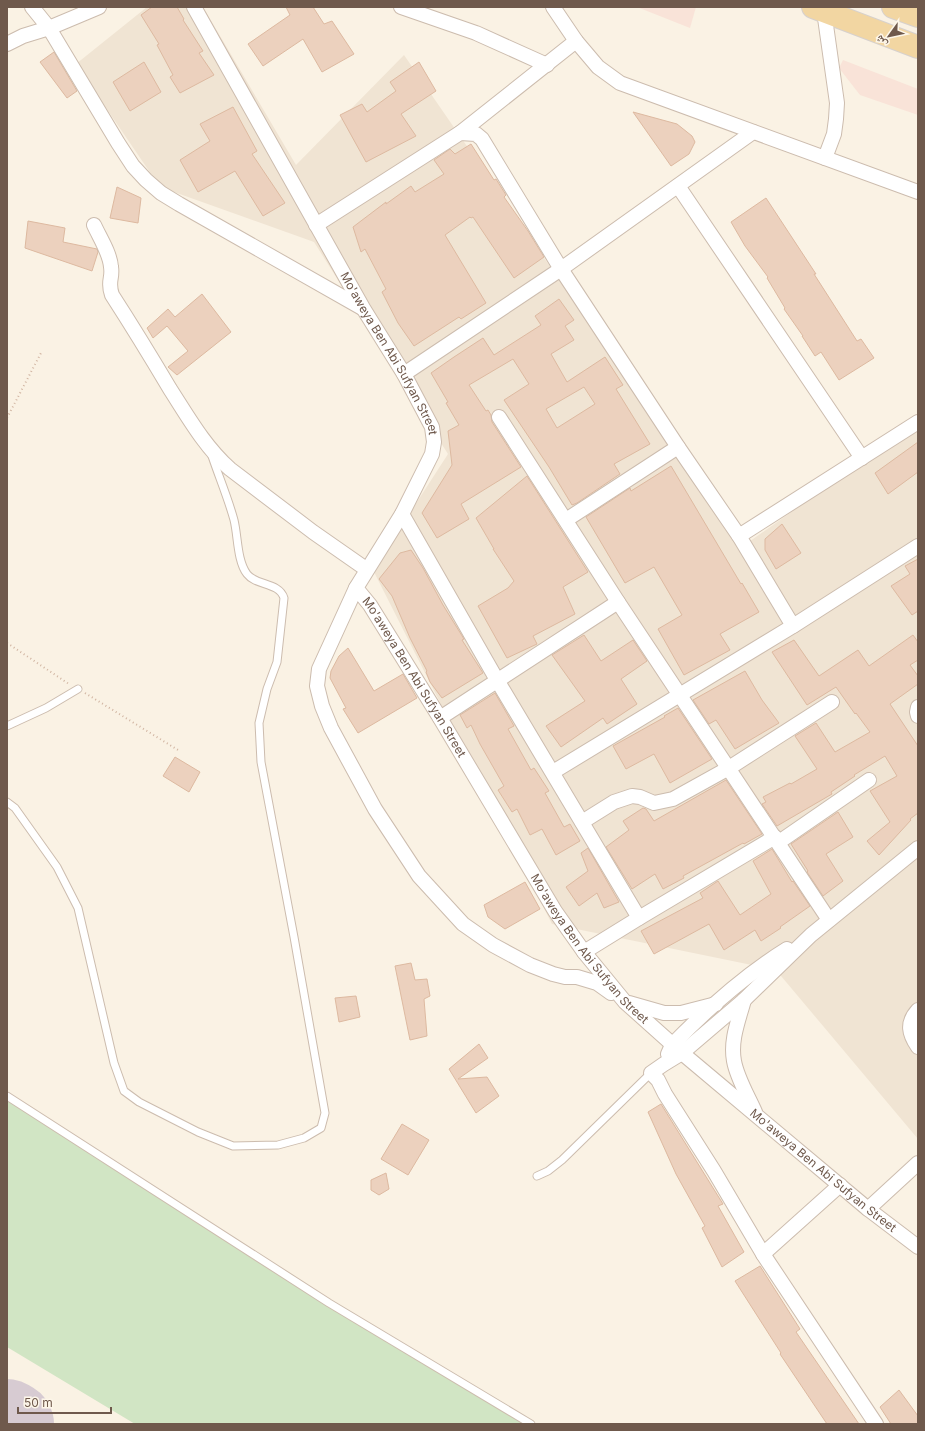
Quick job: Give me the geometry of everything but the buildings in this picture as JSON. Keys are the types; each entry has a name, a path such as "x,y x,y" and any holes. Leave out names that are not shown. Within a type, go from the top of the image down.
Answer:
{"main road":[{"path":"893,7 918,16"},
{"path":"819,9 918,47"}],"street":[{"path":"32,7 49,28 133,166 146,180 161,193 179,204 363,308"},
{"path":"7,44 23,36 49,28 99,7"},
{"name":"Mo'aweya Ben Abi Sufyan Street","path":"194,7 363,308 404,374 432,427 434,442 432,454 402,514 366,569 356,588 370,605 440,718 555,911 584,952 625,1002 677,1049 868,1209 918,1247"},
{"path":"401,7 476,33 547,65"},
{"path":"553,7 576,42 598,67 620,83 918,192"},
{"path":"819,9 837,103 834,134 825,158"},
{"path":"316,225 460,133 576,42"},
{"path":"404,374 561,269 753,132"},
{"path":"460,133 476,134 482,139 561,269 678,447 739,536 793,626"},
{"path":"678,186 862,458"},
{"path":"94,225 111,265 112,274 109,280 109,287 112,295 209,448 230,469 313,532 366,569"},
{"path":"499,417 618,602 730,768 829,920"},
{"path":"739,536 918,422"},
{"path":"566,520 678,447"},
{"path":"402,514 497,680 639,918"},
{"path":"553,772 793,626 918,546"},
{"path":"356,588 319,669 317,686 330,728 375,809 419,876 463,924 493,945 530,965 564,977 577,977 597,983 625,1002 664,1013 681,1013 716,1004"},
{"path":"440,718 618,602"},
{"path":"582,822 614,802 632,796 640,797 654,803 673,799 730,768 832,702"},
{"path":"918,707 918,716"},
{"path":"584,952 639,918 777,840 869,780"},
{"path":"677,1049 744,1000 811,935 918,848"},
{"path":"811,935 781,953 741,982 716,1004 664,1064 651,1073 658,1080 665,1094 714,1171 763,1254 876,1424"},
{"path":"744,1000 736,1028 733,1048 734,1061 742,1084 758,1117"},
{"path":"918,1010 912,1017 910,1030 911,1037 918,1047"},
{"path":"868,1209 918,1163"},
{"path":"763,1254 840,1185"}],"lane":[{"path":"7,802 15,808 57,868 78,908 114,1063 124,1090 139,1102 198,1132 233,1146 278,1145 304,1138 321,1128 325,1113 261,762 259,723 267,689 277,662 284,598 278,590 251,578 246,573 242,564 234,520 209,448"},
{"path":"7,726 46,708 78,689"},
{"path":"538,1176 548,1171 562,1160 651,1073"},
{"path":"7,1096 329,1303 531,1424"}],"path":[{"path":"7,418 42,351"},
{"path":"7,643 78,689 178,750"}],"shaded area":[{"path":"147,7 203,7 296,165 404,55 743,546 918,423 918,1139 776,970 552,924 373,570 448,454 314,242 160,187 76,64"},
{"path":"637,7 696,7 690,28"},
{"path":"843,60 918,89 918,115 860,95 839,68"}],"green space":[{"path":"7,1093 161,1194 529,1424 135,1424 7,1347"}],"runway":[{"path":"7,1421 12,1424"}]}
